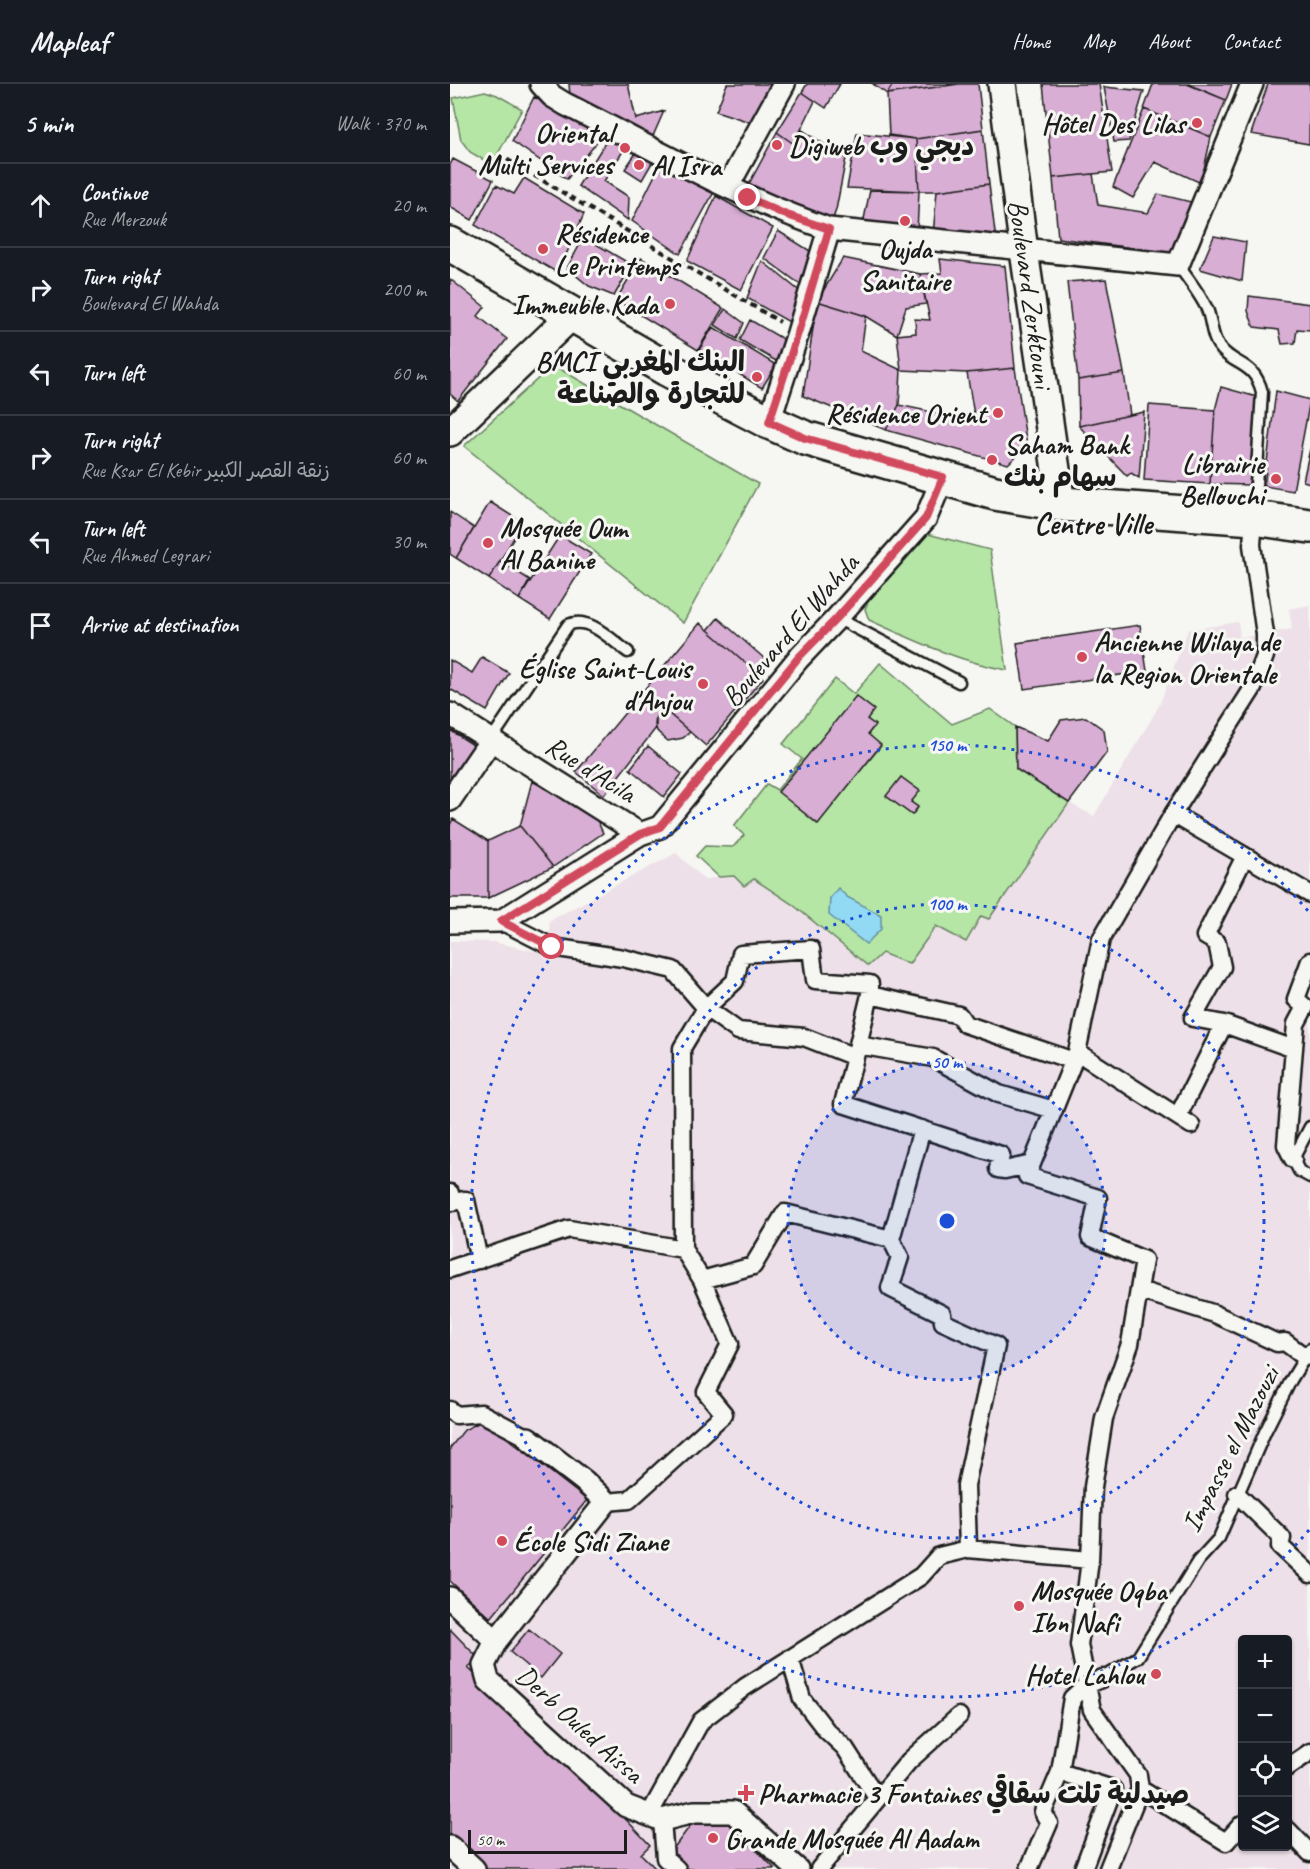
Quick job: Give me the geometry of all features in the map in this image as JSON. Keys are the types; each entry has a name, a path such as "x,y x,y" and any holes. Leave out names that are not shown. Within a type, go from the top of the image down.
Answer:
{"main road":[{"path":"450,244 667,369 805,438 995,493 1061,504 1254,518 1310,526"}],"street":[{"path":"541,84 552,96 565,104 784,214 829,229 1024,251 1178,265 1252,84"},
{"path":"728,186 784,84"},
{"name":"Boulevard Zerktouni","path":"1002,84 1061,504"},
{"path":"769,422 829,229"},
{"path":"450,432 573,314"},
{"name":"Boulevard El Wahda","path":"501,921 640,834 660,827 798,658 926,518 943,477"},
{"path":"1060,1772 1113,1789 1085,1864 1108,1869 1140,1789 1138,1775 1092,1710 1079,1645 1090,1560 1093,1486 1104,1418 1130,1344 1143,1260 1090,1237 1098,1198 1027,1176 1076,1056 1101,939 1173,814 1253,688 1265,656 1266,634 1252,544 1254,518"},
{"name":"Rue d'Acila","path":"450,714 640,834"},
{"path":"450,800 491,740"},
{"path":"1173,814 1310,894"},
{"path":"1245,856 1205,936 1216,943 1222,967 1193,1018 1224,1024 1294,1049"},
{"path":"450,922 501,921 552,947 623,958 673,970 706,1008 738,1031 804,1036 857,1051 933,1058 999,1094 1054,1110"},
{"path":"450,1410 456,1415 481,1413 528,1438 584,1481 606,1502 629,1500 724,1414 706,1392 730,1344 702,1280 683,1249 682,1048 706,1008 735,981 741,954 811,949 815,980 870,984 870,994 843,1104 1000,1155 998,1169 1005,1170 1032,1164"},
{"path":"1293,1159 1286,1145 1296,1024 1305,1007 1296,999 1310,961"},
{"path":"870,994 959,1016 965,1024 1076,1056 1184,1121 1224,1024"},
{"path":"922,1129 891,1239 900,1257 890,1288 942,1314 943,1322 996,1347 966,1485 968,1549"},
{"path":"450,1193 451,1202 466,1200 479,1260"},
{"path":"702,1280 753,1266 785,1213 891,1239"},
{"path":"450,1269 569,1229 683,1249"},
{"path":"1139,1290 1215,1314 1277,1343 1285,1342 1307,1353"},
{"path":"1237,1494 1282,1538 1280,1546 1310,1574"},
{"name":"Derb Ouled Aissa","path":"606,1502 496,1641 484,1665 488,1680 626,1806 655,1818"},
{"path":"677,1869 664,1858 655,1818 701,1721 745,1687 921,1576 939,1556 968,1549 1090,1560"},
{"path":"450,1598 496,1641"},
{"path":"790,1658 802,1699 826,1730 845,1748 877,1798"},
{"path":"1029,1869 1049,1823 1043,1812 1060,1772 1072,1698 1086,1685 1103,1678"},
{"path":"819,1869 909,1761 959,1716"},
{"path":"1292,1764 1310,1752"},
{"path":"1140,1789 1226,1842 1238,1828"},
{"path":"655,1818 694,1812 733,1812 797,1869"},
{"path":"1292,1835 1310,1853"},
{"path":"450,1847 474,1869"},
{"path":"1307,1869 1310,1864"}],"lane":[{"path":"1178,265 1205,305 1213,335 1219,346 1252,370 1259,379 1262,392 1254,518"},
{"path":"837,618 959,682"},
{"path":"491,740 568,625 573,622 587,622 628,652"},
{"path":"1310,1127 1293,1159 1299,1171 1310,1177"},
{"name":"Impasse el Mazouzi","path":"1103,1678 1138,1657 1198,1561 1218,1538 1265,1432 1307,1353"}],"path":[{"path":"498,154 798,333"}],"shaded area":[{"path":"1310,605 1310,1869 450,1869 450,941 493,942 552,955 549,921 676,853 704,879 734,876 744,886 754,879 792,904 882,953 909,963 936,926 981,916 989,919 1069,803 1094,816 1159,706 1188,630 1238,622 1240,638 1292,629 1289,609"}],"green space":[{"path":"485,91 522,109 492,165 470,152 461,140 453,98"},
{"path":"553,365 758,484 683,623 464,446"},
{"path":"924,533 990,550 1007,670 954,656 869,620 865,609 868,602"},
{"path":"880,663 952,724 990,709 1015,727 1016,769 1069,803 989,919 981,916 966,942 936,926 909,964 882,953 868,966 792,904 754,879 744,886 734,876 719,877 696,856 705,846 733,847 744,835 734,826 767,784 777,790 802,759 783,744 835,679 854,694","holes":["856,696 873,710 867,719 875,726 868,734 881,746 817,824 779,792","901,777 919,791 911,802 918,808 912,815 887,796"]}],"water":[{"path":"838,888 847,897 881,915 881,929 866,944 829,915 830,898"}],"building":[{"path":"569,84 628,84 636,119 664,111 650,143 570,96"},
{"path":"727,84 782,84 759,125 716,111"},
{"path":"807,84 840,84 826,108 802,92"},
{"path":"873,84 893,84 887,94"},
{"path":"893,84 959,84 887,94"},
{"path":"959,84 978,84 983,129 916,139 889,135 887,94"},
{"path":"1043,84 1099,84 1112,172 1053,178"},
{"name":"Hôtel Des Lilas","path":"1153,84 1187,84 1226,100 1211,137 1144,109"},
{"path":"1188,84 1232,84 1226,100"},
{"path":"1268,84 1310,84 1309,144 1251,134"},
{"path":"1104,87 1144,91 1129,141 1114,142"},
{"path":"802,92 815,101 794,144 777,132"},
{"path":"534,97 603,135 567,179 512,141"},
{"path":"1144,109 1211,137 1201,183 1155,162 1133,198 1113,187"},
{"path":"983,129 989,184 919,191 916,139"},
{"path":"802,130 846,158 831,224 744,193 777,132 794,144"},
{"path":"857,133 916,139 919,191 847,188"},
{"path":"608,138 625,148 604,181 629,197 628,220 578,186"},
{"name":"Al Isra","path":"636,153 653,161 642,180 625,169"},
{"path":"453,159 493,180 472,220 450,207 450,165"},
{"path":"660,165 714,192 680,254 632,221"},
{"path":"1093,174 1098,205 1148,213 1158,194 1191,202 1170,253 1058,238 1053,178"},
{"name":"Résidence Le Printemps","path":"524,178 584,214 558,273 475,225 496,185 514,194"},
{"path":"989,184 996,241 933,235 937,191"},
{"path":"870,190 919,191 917,232 863,224"},
{"path":"716,196 773,228 741,290 687,261"},
{"path":"778,231 815,254 804,287 764,258"},
{"path":"1214,236 1246,242 1242,281 1200,269"},
{"path":"584,237 632,265 614,296 589,286 567,268"},
{"name":"Immeuble Kada","path":"641,258 723,308 698,350 616,300"},
{"path":"843,258 920,274 926,304 906,307 897,335 866,316 817,301"},
{"path":"940,259 1005,266 1015,368 967,373 901,370 897,335 916,333 915,319 930,320 920,274 942,273"},
{"path":"762,261 802,293 791,323 747,298"},
{"path":"450,279 485,307 478,316 507,339 458,401 450,394"},
{"path":"1106,279 1124,373 1078,380 1067,282"},
{"path":"1249,296 1310,304 1310,330 1297,329 1295,343 1282,344 1279,330 1254,327 1248,311"},
{"path":"817,301 866,316 861,351 901,370 899,405 886,430 803,396"},
{"path":"725,309 744,323 737,339 715,325"},
{"path":"750,320 788,342 776,361 740,340"},
{"path":"713,327 776,365 762,388 699,350"},
{"name":"Résidence Orient","path":"1015,368 1027,446 1008,464 886,430 899,405 975,421 967,373"},
{"path":"1124,373 1130,415 1079,426 1078,380"},
{"path":"1221,387 1257,397 1249,485 1210,484 1215,410"},
{"path":"1276,391 1310,400 1293,491 1264,486"},
{"path":"1149,405 1215,410 1210,484 1144,480"},
{"path":"1144,412 1139,478 1131,473 1127,476 1079,426"},
{"path":"1310,449 1310,483 1303,481"},
{"name":"Mosquée Oum Al Banine","path":"490,502 523,523 489,579 456,558"},
{"path":"450,512 474,528 456,558 450,554"},
{"path":"560,535 591,554 550,619 519,599"},
{"path":"500,561 530,580 519,599 489,579"},
{"name":"Église Saint-Louis d'Anjou","path":"718,618 765,659 755,671 708,630"},
{"name":"Église Saint-Louis d'Anjou","path":"700,623 763,678 706,746 643,691"},
{"name":"Ancienne Wilaya de la Region Orientale","path":"1140,625 1147,671 1024,689 1017,643"},
{"path":"482,657 509,673 487,711 450,689 450,660 472,673"},
{"name":"Église Saint-Louis d'Anjou","path":"643,691 661,707 656,716 656,728 604,795 576,772"},
{"path":"856,696 874,710 867,719 875,725 868,734 881,745 818,824 778,792"},
{"name":"Église Saint-Louis d'Anjou","path":"661,707 690,732 683,738 668,741 662,736 655,725 656,716"},
{"path":"1086,717 1104,730 1107,752 1069,803 1016,769 1015,727 1048,741 1061,720"},
{"path":"450,730 478,748 450,791"},
{"path":"648,746 682,774 664,797 630,769"},
{"path":"901,777 920,791 911,802 918,807 912,815 886,796"},
{"path":"532,781 594,814 603,833 553,867 520,826"},
{"path":"453,819 488,841 488,898 450,898 450,825"},
{"path":"520,826 553,867 488,898 488,841"},
{"name":"École Sidi Ziane","path":"484,1420 587,1500 491,1618 450,1581 450,1448 464,1430"},
{"path":"450,1629 478,1658 468,1668 585,1776 650,1845 641,1854 656,1869 482,1869 450,1839"},
{"path":"529,1629 560,1654 541,1678 510,1652"},
{"name":"Grande Mosquée Al Aadam","path":"726,1819 775,1869 689,1869 670,1853 693,1822"}],"place":[{"name":"Hôtel Des Lilas","path":"1197,123"},
{"name":"Digiweb ديجي وب","path":"777,145"},
{"name":"Oriental Multi Services","path":"625,148"},
{"name":"Al Isra","path":"639,165"},
{"name":"Oujda Sanitaire","path":"905,221"},
{"name":"Résidence Le Printemps","path":"543,249"},
{"name":"Immeuble Kada","path":"670,304"},
{"name":"BMCI البنك المغربي للتجارة والصناعة","path":"757,377"},
{"name":"Résidence Orient","path":"998,413"},
{"name":"Saham Bank سهام بنك","path":"992,460"},
{"name":"Librairie Bellouchi","path":"1276,479"},
{"name":"Mosquée Oum Al Banine","path":"488,543"},
{"name":"Ancienne Wilaya de la Region Orientale","path":"1082,657"},
{"name":"Église Saint-Louis d'Anjou","path":"703,684"},
{"name":"École Sidi Ziane","path":"502,1541"},
{"name":"Mosquée Oqba Ibn Nafi","path":"1019,1606"},
{"name":"Hotel Lahlou","path":"1156,1674"},
{"name":"Pharmacie 3 Fontaines صيدلية تلت سقاقي","path":"746,1793"},
{"name":"Grande Mosquée Al Aadam","path":"713,1838"}],"district":[{"name":"Centre Ville","path":"1093,524"}],"route":[{"path":"552,947 501,921 640,834 660,827 798,658 926,518 943,477 805,438 769,422 829,229 784,214 748,198"}]}
